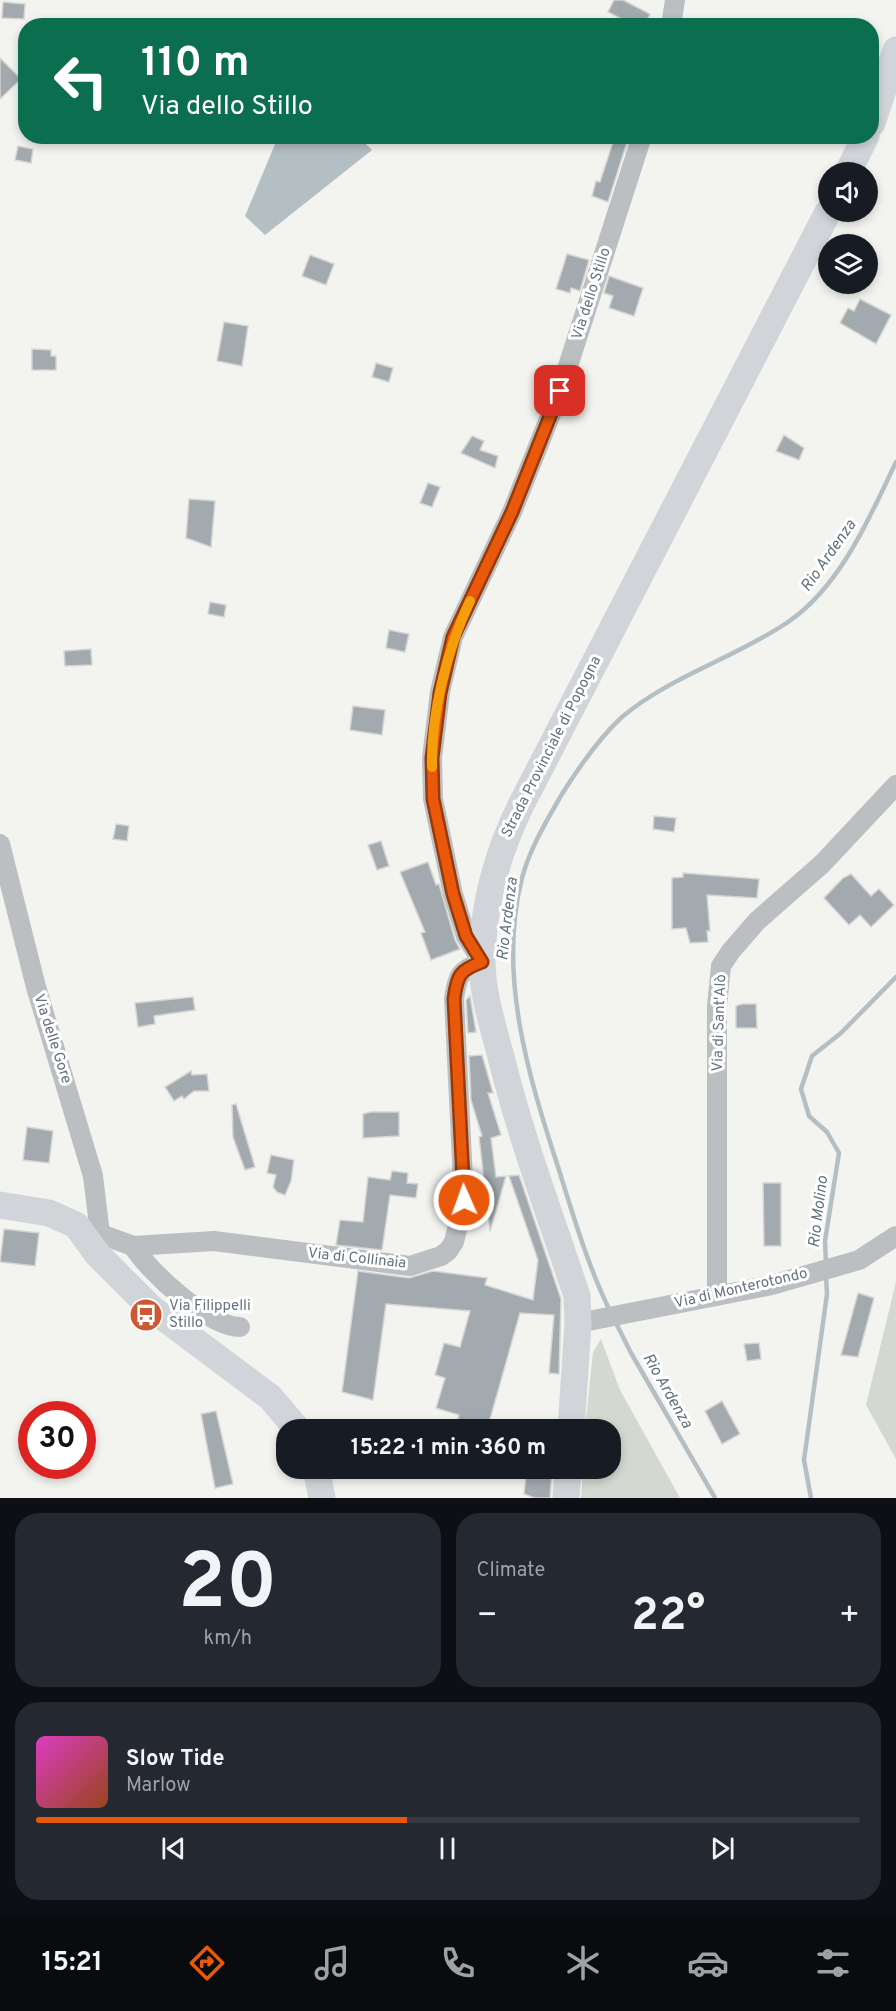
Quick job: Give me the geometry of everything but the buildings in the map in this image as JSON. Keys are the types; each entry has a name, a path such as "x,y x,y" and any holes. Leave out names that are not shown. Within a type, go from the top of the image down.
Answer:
{"main road":[{"path":"879,102 896,50"},
{"path":"853,162 862,144"},
{"name":"Strada Provinciale di Popogna","path":"572,1419 591,1321 577,1296 509,1092 484,990 482,962 490,888 516,814 823,222"},
{"name":"Via di Collinaia","path":"0,1204 49,1213 88,1230"},
{"path":"88,1230 98,1255 151,1308 270,1397 289,1419"},
{"path":"318,1479 322,1498"},
{"path":"566,1498 567,1479"}],"street":[{"path":"672,18 675,0"},
{"name":"Via dello Stillo","path":"482,962 466,936 453,894 433,799 432,758 440,693 453,637 512,512 560,391 639,144"},
{"name":"Via di Sant'Alò","path":"717,1296 717,1006 722,966 731,951 757,921 822,864 896,785"},
{"name":"Via delle Gore","path":"0,844 36,987 93,1176 88,1230"},
{"name":"Via di Collinaia","path":"88,1230 133,1246 214,1241 410,1266 441,1257 454,1242 464,1200 454,999 456,983 464,969 482,962"},
{"name":"Via di Monterotondo","path":"591,1321 772,1285 839,1267 859,1260 896,1236"},
{"path":"133,1246 150,1269 208,1316 228,1327 240,1327"}],"shaded area":[{"path":"275,144 366,144 372,150 265,235 245,216"},
{"path":"896,1282 896,1459 866,1405"},
{"path":"601,1339 620,1390 680,1498 581,1498 582,1479 621,1479 621,1419 586,1419 593,1352"}],"waterway":[{"name":"Rio Ardenza","path":"610,1311 582,1242 548,1135 520,1026 513,952 515,915 525,867 539,834 568,784 597,744 622,717 661,690 747,646 788,622 823,590 852,550 896,462"},
{"name":"Rio Molino","path":"826,1264 825,1241 839,1153 827,1132 809,1116 801,1089 812,1056 841,1033 896,977"},
{"name":"Rio Molino","path":"811,1498 804,1460 827,1294 826,1276"},
{"name":"Rio Ardenza","path":"615,1321 631,1353 715,1498"}],"slow traffic":[{"path":"432,767 440,693 453,637 470,601"}],"place":[{"name":"Via Filippelli Stillo","path":"146,1315"}],"route":[{"path":"464,1200 454,999 456,983 464,969 482,962 466,936 453,894 433,799 432,758 440,693 453,637 512,512 560,391"}]}
